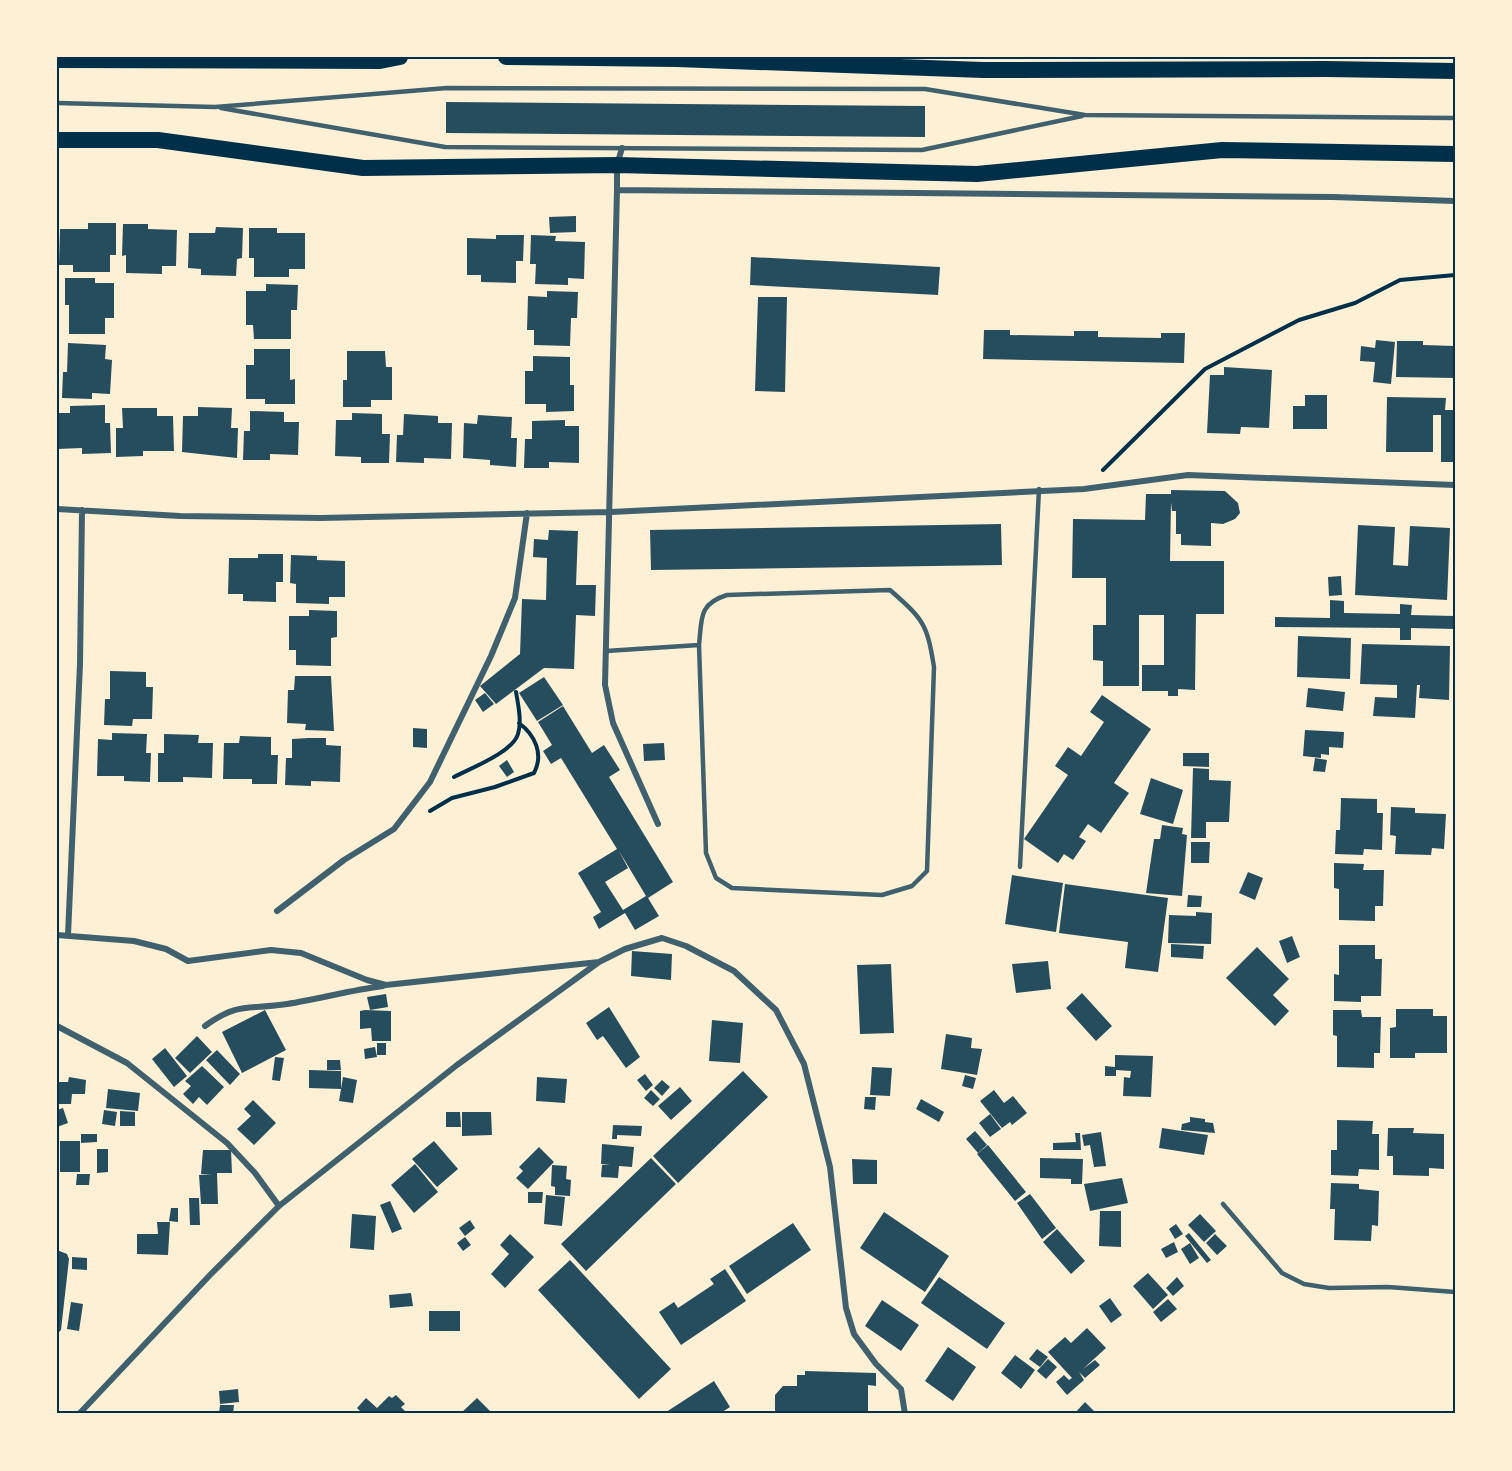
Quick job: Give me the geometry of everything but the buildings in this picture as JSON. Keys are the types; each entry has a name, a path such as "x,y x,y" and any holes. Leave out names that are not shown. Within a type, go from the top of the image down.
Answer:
{"highway":[{"path":"57,60 381,59 400,57"},
{"path":"506,57 677,58 983,70 1455,71"},
{"path":"57,140 158,140 363,168 617,165 977,174 1222,150 1455,154"}],"street":[{"path":"622,148 617,165 611,512 605,685 613,723 658,824"},
{"path":"617,190 1321,196 1455,201"},
{"path":"57,509 180,516 320,518 611,512 1039,489 1084,489 1188,475 1455,485"},
{"path":"68,935 76,779 82,510"},
{"path":"277,911 344,860 394,829 430,782 491,656 515,598 526,513"},
{"path":"57,935 134,941 166,949 188,960 271,950 301,952 387,986"},
{"path":"79,1414 210,1275 279,1206 457,1065 599,962 625,949 662,938 686,946 734,971 776,1010 804,1064 830,1167 846,1308 854,1334 876,1364 901,1389 905,1414"},
{"path":"205,1026 220,1015 248,1005 286,1004 387,986 599,962"},
{"path":"57,1026 127,1063 227,1143 255,1173 279,1206"}],"lane":[{"path":"57,103 215,107 447,88 925,89 1084,115 1455,118"},
{"path":"215,107 445,147 922,150 1084,115"},
{"path":"1020,867 1039,489"},
{"path":"890,590 915,611 928,633 934,667 927,871 912,886 882,895 732,888 716,878 706,853 699,645 704,609 712,599 727,595 890,590"},
{"path":"606,651 699,645"},
{"path":"1223,1204 1282,1272 1304,1284 1329,1288 1388,1287 1455,1292"}],"path":[{"path":"1084,489 1205,369 1299,320 1355,303 1400,280 1455,274"},
{"path":"454,777 511,746 519,732 516,692"},
{"path":"462,795 503,785 534,773 539,751 529,730 519,723"}]}
